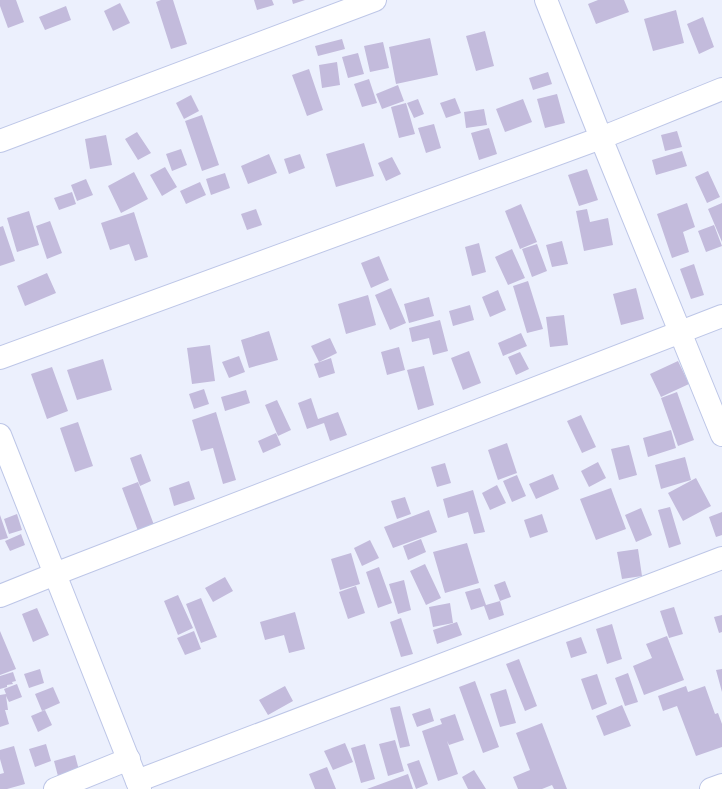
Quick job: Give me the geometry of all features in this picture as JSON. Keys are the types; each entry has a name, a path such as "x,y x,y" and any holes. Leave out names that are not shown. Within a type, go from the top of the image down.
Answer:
{"street":[{"path":"0,141 375,0"},
{"path":"546,0 722,435"},
{"path":"0,358 601,138 722,89"},
{"path":"0,596 722,316"},
{"path":"0,435 139,785 722,558"},
{"path":"56,789 128,759"},
{"path":"711,789 722,785"}],"building":[{"path":"0,0 16,0 24,22 8,28 0,6"},
{"path":"161,0 173,0 187,44 171,49 156,2"},
{"path":"254,0 272,0 274,5 257,10"},
{"path":"292,0 305,0 293,4"},
{"path":"598,0 624,0 629,12 596,24 588,4"},
{"path":"120,3 130,23 113,31 104,11"},
{"path":"66,6 71,20 45,30 39,17"},
{"path":"676,10 684,43 653,51 644,19"},
{"path":"703,17 714,47 699,54 687,24"},
{"path":"485,31 494,66 476,71 466,36"},
{"path":"430,38 438,75 396,84 389,47"},
{"path":"342,39 345,49 318,56 315,46"},
{"path":"383,42 389,68 370,72 364,46"},
{"path":"358,53 364,74 348,78 342,57"},
{"path":"337,62 340,85 322,88 319,65"},
{"path":"309,69 323,110 307,116 292,75"},
{"path":"548,72 552,84 533,90 529,78"},
{"path":"369,79 377,103 362,107 354,84"},
{"path":"398,85 404,101 382,109 376,94"},
{"path":"557,94 565,123 545,128 537,99"},
{"path":"191,95 199,111 184,119 176,103"},
{"path":"455,98 461,113 446,118 440,103"},
{"path":"418,99 424,114 414,118 407,103"},
{"path":"523,99 532,122 505,132 496,109"},
{"path":"406,103 415,134 399,138 391,107"},
{"path":"484,109 487,125 466,128 464,112"},
{"path":"202,115 219,165 202,171 185,121"},
{"path":"434,124 441,148 426,153 418,128"},
{"path":"489,128 497,154 479,160 471,133"},
{"path":"677,131 682,147 665,151 661,135"},
{"path":"137,132 151,153 138,160 125,139"},
{"path":"106,135 112,165 90,169 85,139"},
{"path":"364,143 374,176 336,187 326,154"},
{"path":"181,149 187,165 172,171 166,154"},
{"path":"682,151 687,166 656,175 652,160"},
{"path":"269,154 277,173 248,184 241,166"},
{"path":"300,154 305,168 289,174 284,159"},
{"path":"392,157 401,174 386,181 378,163"},
{"path":"165,167 177,187 162,196 150,175"},
{"path":"587,169 598,200 579,206 568,175"},
{"path":"708,171 720,197 707,203 695,177"},
{"path":"134,172 148,199 121,213 108,186"},
{"path":"225,173 230,188 211,195 206,179"},
{"path":"86,179 93,195 77,201 71,185"},
{"path":"200,182 206,195 186,204 180,191"},
{"path":"72,192 76,204 59,210 54,198"},
{"path":"687,203 695,227 683,232 689,252 672,258 657,214"},
{"path":"722,203 722,242 708,209"},
{"path":"521,204 537,242 520,249 505,211"},
{"path":"256,209 262,225 247,230 241,214"},
{"path":"587,209 590,222 608,218 613,245 584,251 576,211"},
{"path":"29,211 39,245 17,252 7,218"},
{"path":"134,212 148,257 135,261 129,244 110,250 101,223"},
{"path":"50,221 62,253 47,259 36,226"},
{"path":"714,225 722,246 706,252 698,231"},
{"path":"3,226 15,261 0,266 0,227"},
{"path":"562,241 568,264 552,267 546,245"},
{"path":"479,243 486,272 472,276 465,247"},
{"path":"537,244 547,271 532,277 522,249"},
{"path":"512,249 525,278 508,285 495,257"},
{"path":"379,256 389,280 371,288 361,263"},
{"path":"694,264 704,295 691,299 680,269"},
{"path":"47,273 56,293 25,306 17,286"},
{"path":"528,281 543,329 527,333 513,286"},
{"path":"391,288 406,323 390,330 375,295"},
{"path":"636,288 644,319 621,325 613,294"},
{"path":"498,290 506,310 490,317 482,297"},
{"path":"368,295 376,325 346,334 338,304"},
{"path":"429,297 434,316 409,323 404,304"},
{"path":"470,305 474,320 453,326 449,311"},
{"path":"564,315 568,345 550,347 546,317"},
{"path":"440,320 448,351 433,355 429,338 412,342 409,328"},
{"path":"269,331 278,360 249,368 241,340"},
{"path":"521,333 527,346 503,356 498,343"},
{"path":"330,338 337,353 319,362 311,346"},
{"path":"210,345 215,381 192,384 187,348"},
{"path":"399,347 405,370 387,375 381,352"},
{"path":"469,351 481,383 463,390 451,358"},
{"path":"520,352 529,369 516,375 508,357"},
{"path":"239,356 245,372 229,378 222,362"},
{"path":"331,358 335,373 319,378 314,364"},
{"path":"103,359 112,390 77,400 67,370"},
{"path":"678,361 689,384 661,397 650,374"},
{"path":"424,366 434,405 418,410 407,370"},
{"path":"52,367 68,411 47,419 31,374"},
{"path":"204,389 209,404 194,409 189,394"},
{"path":"246,390 250,403 225,411 221,397"},
{"path":"677,392 694,440 678,446 661,398"},
{"path":"311,398 318,419 338,412 347,435 330,441 324,423 307,429 298,403"},
{"path":"277,400 291,430 278,436 265,405"},
{"path":"216,412 236,480 223,484 213,448 201,451 192,420"},
{"path":"581,415 596,447 582,453 567,421"},
{"path":"78,422 93,466 75,472 60,428"},
{"path":"671,430 676,448 648,457 643,438"},
{"path":"276,433 281,445 263,453 258,441"},
{"path":"507,443 517,473 498,480 488,450"},
{"path":"629,445 637,475 619,480 611,449"},
{"path":"141,454 151,481 140,486 130,458"},
{"path":"685,457 691,480 661,489 655,465"},
{"path":"598,462 606,478 589,487 581,471"},
{"path":"445,463 451,483 437,487 431,467"},
{"path":"553,474 559,489 536,499 529,484"},
{"path":"517,475 526,496 512,502 503,481"},
{"path":"696,478 711,506 683,521 668,493"},
{"path":"189,481 195,499 174,506 169,488"},
{"path":"138,482 154,525 138,531 122,488"},
{"path":"497,485 506,503 490,510 482,493"},
{"path":"611,488 626,529 596,540 580,499"},
{"path":"473,490 485,532 474,534 468,512 448,518 443,499"},
{"path":"405,497 411,514 397,519 391,501"},
{"path":"670,507 681,544 669,548 658,510"},
{"path":"641,508 652,535 636,542 625,515"},
{"path":"429,510 437,532 393,548 384,527"},
{"path":"722,512 722,535 716,537 709,517"},
{"path":"17,514 22,530 9,534 4,519"},
{"path":"542,514 548,532 530,538 524,520"},
{"path":"0,515 8,538 0,540"},
{"path":"21,534 25,545 10,551 5,541"},
{"path":"421,539 426,552 408,560 403,546"},
{"path":"370,540 379,558 362,566 354,548"},
{"path":"467,543 479,583 445,593 433,552"},
{"path":"638,549 642,576 622,579 617,552"},
{"path":"351,553 360,584 340,590 331,559"},
{"path":"425,564 441,598 426,605 410,571"},
{"path":"379,567 392,603 378,608 366,572"},
{"path":"225,577 233,591 213,602 205,588"},
{"path":"404,580 411,610 398,614 389,584"},
{"path":"505,581 511,597 500,601 494,585"},
{"path":"356,586 365,613 348,619 339,592"},
{"path":"480,588 486,605 500,601 504,615 489,620 484,606 471,610 465,592"},
{"path":"178,595 193,628 178,635 164,601"},
{"path":"201,598 217,637 201,643 186,604"},
{"path":"450,603 453,623 433,627 429,607"},
{"path":"674,607 683,634 669,638 660,611"},
{"path":"37,608 49,635 33,642 22,614"},
{"path":"295,612 305,649 289,653 284,635 265,640 260,622"},
{"path":"722,615 722,632 719,633 714,617"},
{"path":"401,618 413,654 401,657 390,622"},
{"path":"457,622 462,635 437,644 433,630"},
{"path":"612,624 622,659 607,664 596,629"},
{"path":"0,631 16,669 0,675"},
{"path":"194,631 201,649 185,655 177,638"},
{"path":"667,636 684,680 644,695 633,666 652,658 646,644"},
{"path":"581,637 587,653 571,658 566,642"},
{"path":"519,659 537,706 525,711 506,664"},
{"path":"40,669 44,683 29,688 24,674"},
{"path":"722,669 722,692 716,670"},
{"path":"13,672 16,681 12,682 13,684 7,685 7,687 0,689 0,676"},
{"path":"628,673 638,702 625,706 615,678"},
{"path":"597,674 607,704 592,710 581,679"},
{"path":"475,681 499,747 483,753 459,687"},
{"path":"17,684 22,697 9,702 6,696 8,710 5,710 9,724 0,727 0,695 6,694 4,689"},
{"path":"285,686 293,701 268,715 259,700"},
{"path":"686,686 688,692 705,686 715,714 718,713 722,724 722,747 696,756 677,706 663,711 658,696"},
{"path":"53,687 60,703 42,711 35,694"},
{"path":"506,689 516,723 500,727 490,694"},
{"path":"622,705 631,726 604,736 596,716"},
{"path":"400,706 410,746 400,748 390,708"},
{"path":"430,708 434,721 417,727 412,714"},
{"path":"45,710 52,725 38,732 31,716"},
{"path":"455,714 464,740 449,745 447,741 458,774 438,781 422,731 442,724 440,719"},
{"path":"542,723 567,789 554,789 552,785 542,789 518,789 513,777 530,770 516,733"},
{"path":"395,740 404,771 388,776 379,744"},
{"path":"345,743 353,762 333,770 324,751"},
{"path":"46,744 51,761 35,767 29,749"},
{"path":"365,744 375,779 361,783 351,748"},
{"path":"14,746 25,784 7,789 0,789 0,774 4,773 0,759 0,750"},
{"path":"75,755 80,774 59,780 54,761"},
{"path":"419,760 428,784 416,789 407,764"},
{"path":"327,767 336,789 315,789 309,774"},
{"path":"474,770 486,789 468,789 462,777"},
{"path":"408,774 413,789 367,789"}]}
